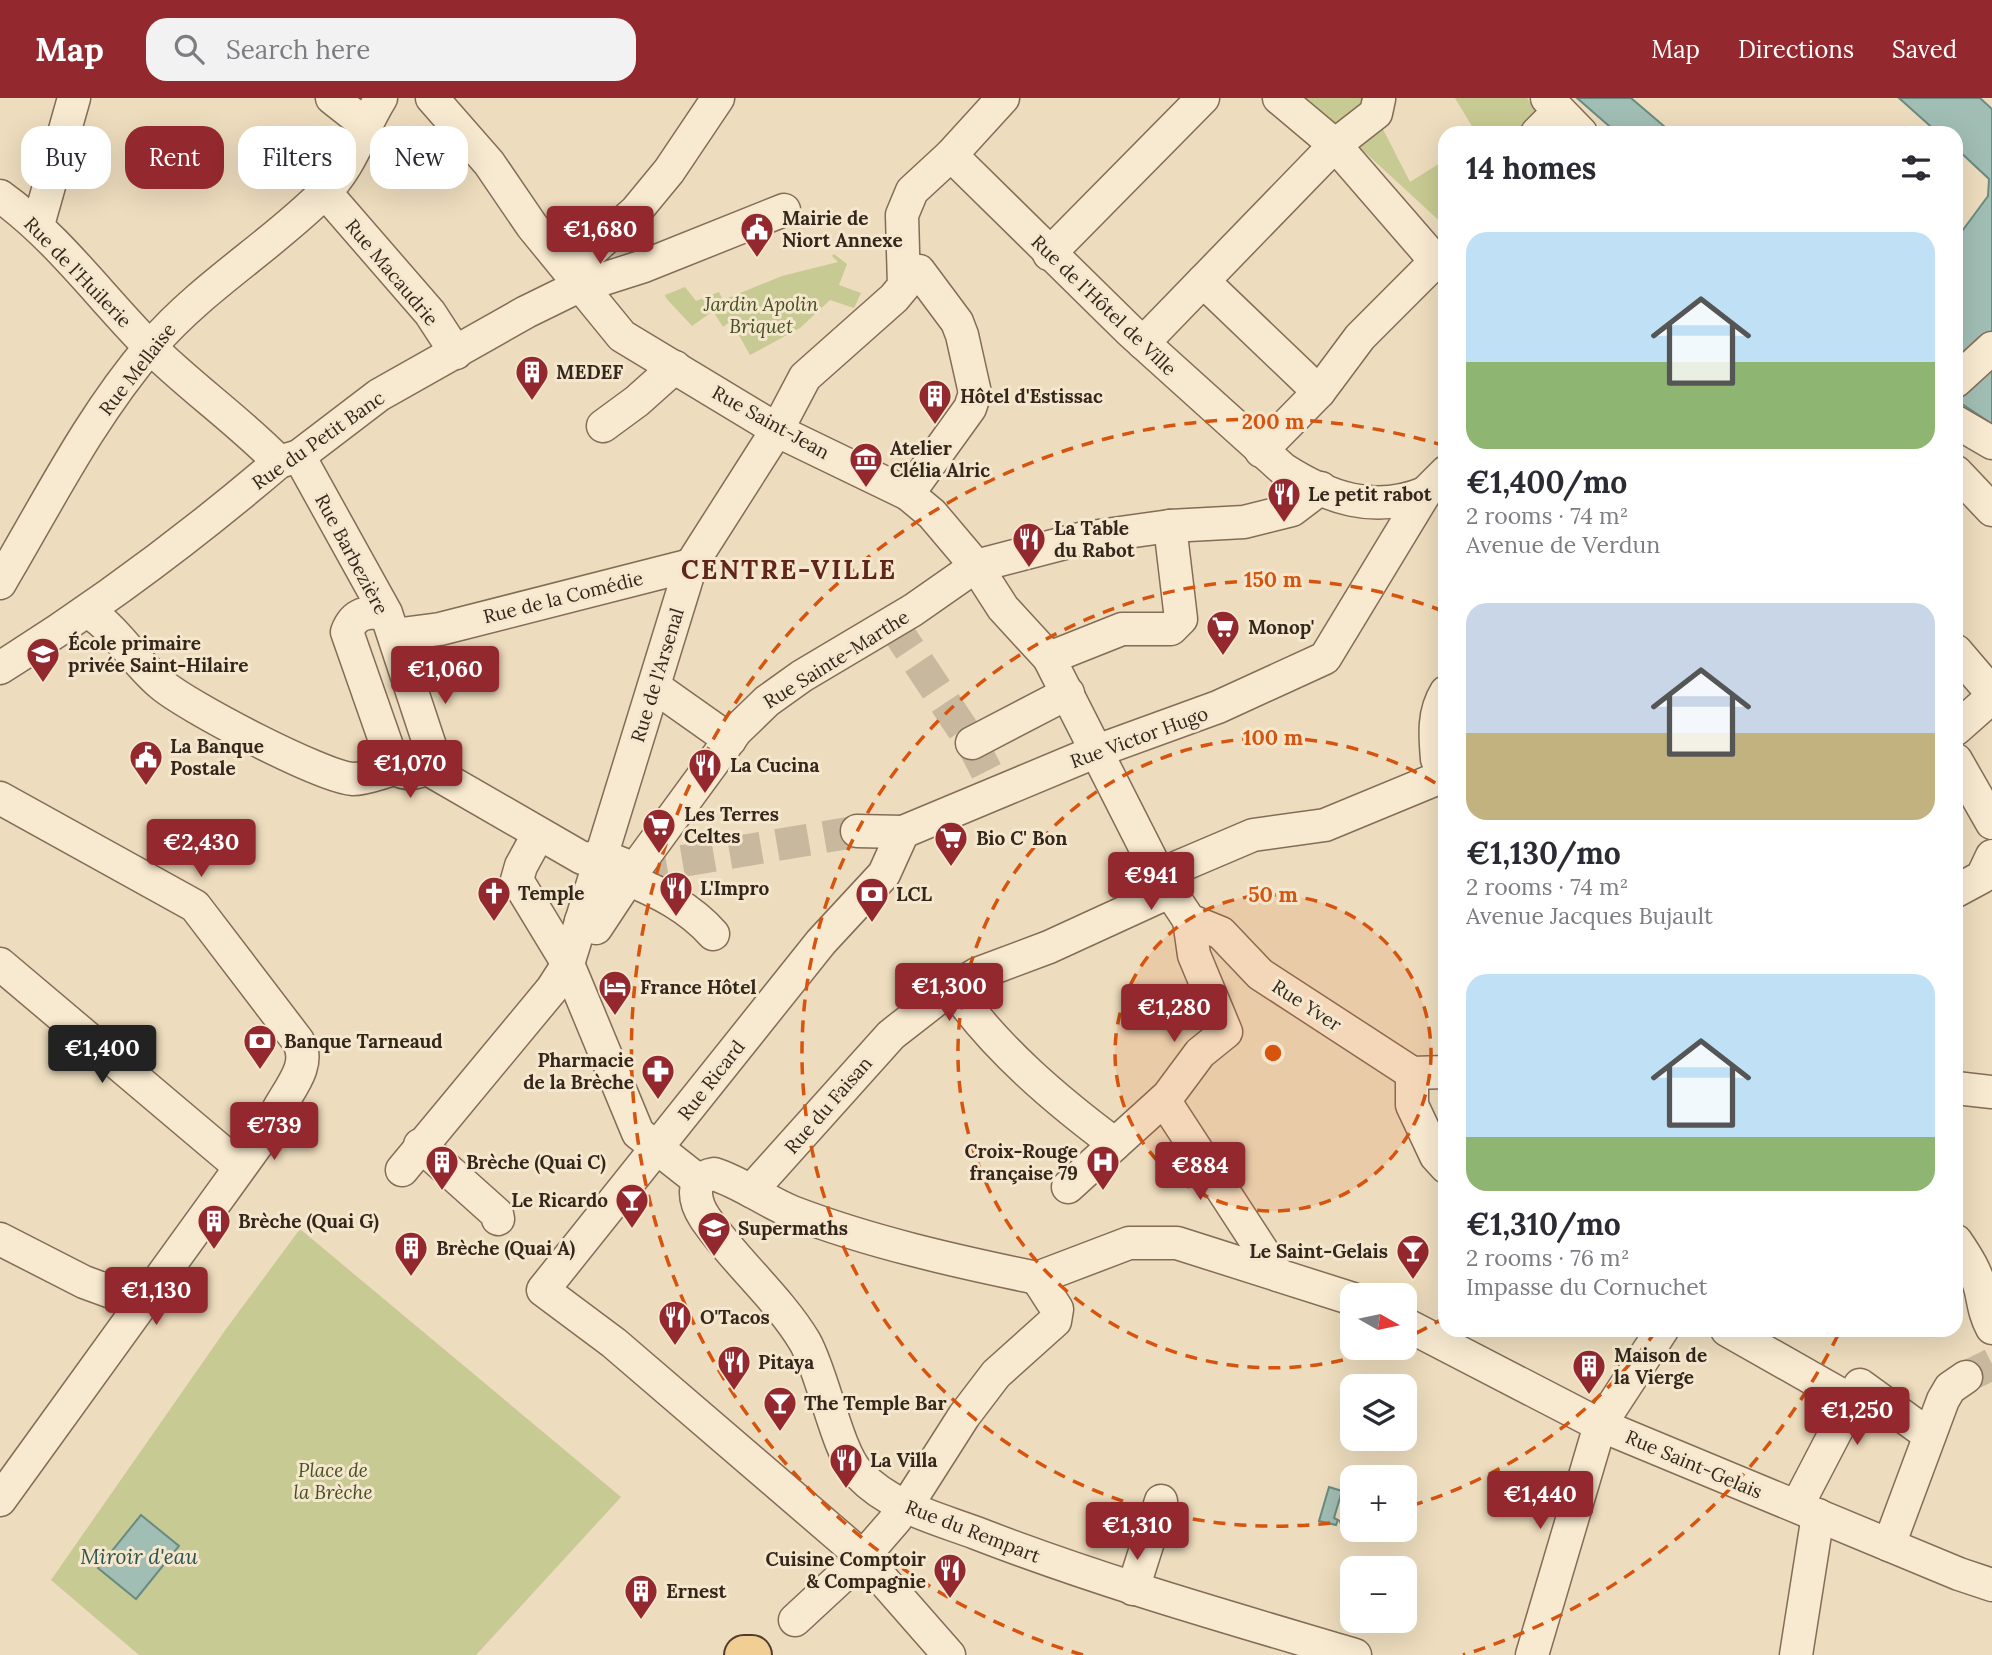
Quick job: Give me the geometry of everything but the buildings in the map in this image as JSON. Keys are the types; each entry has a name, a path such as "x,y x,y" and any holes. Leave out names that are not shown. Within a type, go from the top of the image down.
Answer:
{"main road":[{"path":"744,1655 752,1655"}],"street":[{"path":"38,225 74,98"},
{"path":"332,98 373,111"},
{"name":"Rue Saint-Jean","path":"432,98 489,163 532,226 577,278 615,330 778,430 908,494 932,514 976,566 1003,608 1049,658 1164,883"},
{"path":"577,278 669,172 718,98"},
{"path":"908,494 970,408 975,393 957,322 919,271 905,270 902,215 912,191 1003,98"},
{"path":"1049,254 1203,98"},
{"path":"1261,450 1319,392 1360,337 1433,264 1437,243 1335,145 1279,98"},
{"path":"1143,343 1335,145 1376,113 1379,99"},
{"name":"Rue Mellaise","path":"0,583 59,476 150,347 180,316 325,192 356,151 373,111"},
{"path":"1548,115 1568,126"},
{"name":"Rue de l'Hôtel de Ville","path":"950,155 1143,343 1261,450 1303,481 1360,502 1380,505 1402,503 1438,492"},
{"name":"Rue Macaudrie","path":"325,192 430,313 456,353"},
{"name":"Rue de l'Huilerie","path":"0,196 38,225 150,347 244,426 289,459"},
{"path":"577,278 644,266 783,210"},
{"name":"Rue de l'Arsenal","path":"436,1180 494,1223 497,1214 411,1158 552,989 568,964 691,565 778,430 805,377 894,298 904,286 905,270"},
{"name":"Rue du Petit Banc","path":"0,668 89,612 289,459 379,396 526,312 577,278"},
{"path":"1203,281 1319,392"},
{"path":"1963,375 1992,348"},
{"path":"603,426 637,401 675,367"},
{"path":"1963,426 1992,443"},
{"name":"Rue Barbezière","path":"289,459 390,624 433,755 410,768"},
{"path":"1963,479 1992,510"},
{"path":"976,566 1084,538 1170,526 1244,522 1292,510 1321,488"},
{"name":"Rue Victor Hugo","path":"857,831 903,832 1097,751 1218,707 1310,667 1325,658 1352,614 1438,493"},
{"path":"1049,658 1122,629 1171,629 1181,619 1170,526"},
{"name":"Rue de la Comédie","path":"410,768 347,632 351,621 362,614 390,624 440,629 691,565"},
{"name":"Rue Sainte-Marthe","path":"582,921 596,928 631,874 750,716 802,676 913,610 976,566"},
{"path":"89,612 108,625 161,684 199,709 286,753 341,777 356,779 410,768 443,775 538,835 582,858 602,858 631,874 697,916 713,934"},
{"path":"1963,660 1992,695 1963,722"},
{"path":"655,687 730,740"},
{"path":"972,743 1068,693"},
{"path":"1438,704 1435,736 1438,760"},
{"path":"1963,772 1992,823"},
{"name":"Rue du Faisan","path":"751,1191 891,1035 977,974 1049,947 1252,835 1325,825 1438,778"},
{"path":"0,799 195,906 302,1047 304,1056 301,1070 276,1107 271,1125 0,1500"},
{"name":"Rue Ricard","path":"863,1557 614,1343 542,1290 821,942 884,874 903,832"},
{"path":"538,835 521,866 517,880 568,964 638,1133 699,1181 714,1174 790,1211 823,1222 977,1265 1037,1278 1129,1243 1177,1243 1340,1295"},
{"path":"1068,1187 1164,1100 1200,1053 1226,1032 1194,955 1189,920 1164,883"},
{"name":"Rue Yver","path":"1189,920 1221,933 1260,974 1412,1073"},
{"path":"0,964 239,1166"},
{"path":"954,989 969,1010 1064,1106 1115,1144"},
{"path":"1438,1072 1412,1073 1412,1105 1438,1158"},
{"path":"1963,1089 1992,1092"},
{"path":"1164,1100 1278,1275"},
{"name":"Rue du Rempart","path":"699,1181 695,1191 697,1206 718,1237 806,1344 826,1389 851,1464 901,1513 1133,1589 1354,1655"},
{"path":"0,1239 139,1306"},
{"path":"1963,1251 1981,1289 1988,1321"},
{"path":"794,1620 863,1557 901,1513 964,1416 996,1374 1055,1321 1057,1309 1037,1278"},
{"path":"1963,1305 1988,1321"},
{"name":"Rue Saint-Gelais","path":"1418,1331 1600,1424 1889,1545 1992,1585"},
{"path":"1532,1655 1600,1424 1657,1337"},
{"path":"1739,1337 1852,1401"},
{"path":"1889,1545 1929,1435 1950,1388 1966,1377"},
{"path":"1796,1655 1807,1511 1860,1385 1929,1435"},
{"path":"1133,1589 1161,1501"},
{"path":"863,1557 948,1655"}],"green space":[{"path":"1306,98 1367,98 1410,182 1438,164 1438,220"},
{"path":"1455,98 1527,98 1543,122 1539,126 1472,126"},
{"name":"Jardin Apolin Briquet","path":"834,254 847,264 839,285 861,293 854,308 830,300 800,328 750,355 731,321 723,327 713,311 692,326 665,295 685,287 696,301 719,292 723,300 782,276 838,262 832,256"},
{"name":"Place de la Brèche","path":"300,1229 621,1497 476,1655 139,1655 51,1580 226,1329"}],"water":[{"path":"1577,98 1631,98 1664,126 1609,126"},
{"path":"1899,98 1980,98 1992,109 1992,424 1963,405 1963,230 1988,196 1989,179 1963,155 1963,126 1930,126"},
{"path":"1329,1487 1340,1490 1334,1518 1338,1520 1336,1525 1319,1521"},
{"name":"Miroir d'eau","path":"141,1515 179,1546 136,1599 98,1568"}],"tunnel":[{"path":"892,623 972,743 997,792"},
{"path":"635,869 854,832"},
{"path":"1966,1377 1992,1364"}],"place":[{"name":"Mairie de Niort Annexe","path":"757,259"},
{"name":"MEDEF","path":"532,402"},
{"name":"Hôtel d'Estissac","path":"935,426"},
{"name":"Atelier Clélia Alric","path":"866,489"},
{"name":"Le petit rabot","path":"1284,524"},
{"name":"La Table du Rabot","path":"1029,569"},
{"name":"Monop'","path":"1223,657"},
{"name":"École primaire privée Saint-Hilaire","path":"43,684"},
{"name":"La Banque Postale","path":"146,787"},
{"name":"La Cucina","path":"705,795"},
{"name":"Les Terres Celtes","path":"659,855"},
{"name":"Bio C' Bon","path":"951,868"},
{"name":"L'Impro","path":"676,918"},
{"name":"Temple","path":"494,923"},
{"name":"LCL","path":"872,924"},
{"name":"France Hôtel","path":"615,1017"},
{"name":"Banque Tarneaud","path":"260,1071"},
{"name":"Pharmacie de la Brèche","path":"658,1101"},
{"name":"Brèche (Quai C)","path":"442,1192"},
{"name":"Croix-Rouge française 79","path":"1103,1192"},
{"name":"Le Ricardo","path":"632,1230"},
{"name":"Brèche (Quai G)","path":"214,1251"},
{"name":"Supermaths","path":"714,1258"},
{"name":"Brèche (Quai A)","path":"411,1278"},
{"name":"Le Saint-Gelais","path":"1413,1281"},
{"name":"O'Tacos","path":"675,1347"},
{"name":"Pitaya","path":"734,1392"},
{"name":"Maison de la Vierge","path":"1589,1396"},
{"name":"The Temple Bar","path":"780,1433"},
{"name":"La Villa","path":"846,1490"},
{"name":"Cuisine Comptoir & Compagnie","path":"950,1600"},
{"name":"Ernest","path":"641,1621"}],"district":[{"name":"CENTRE-VILLE","path":"789,570"}]}
